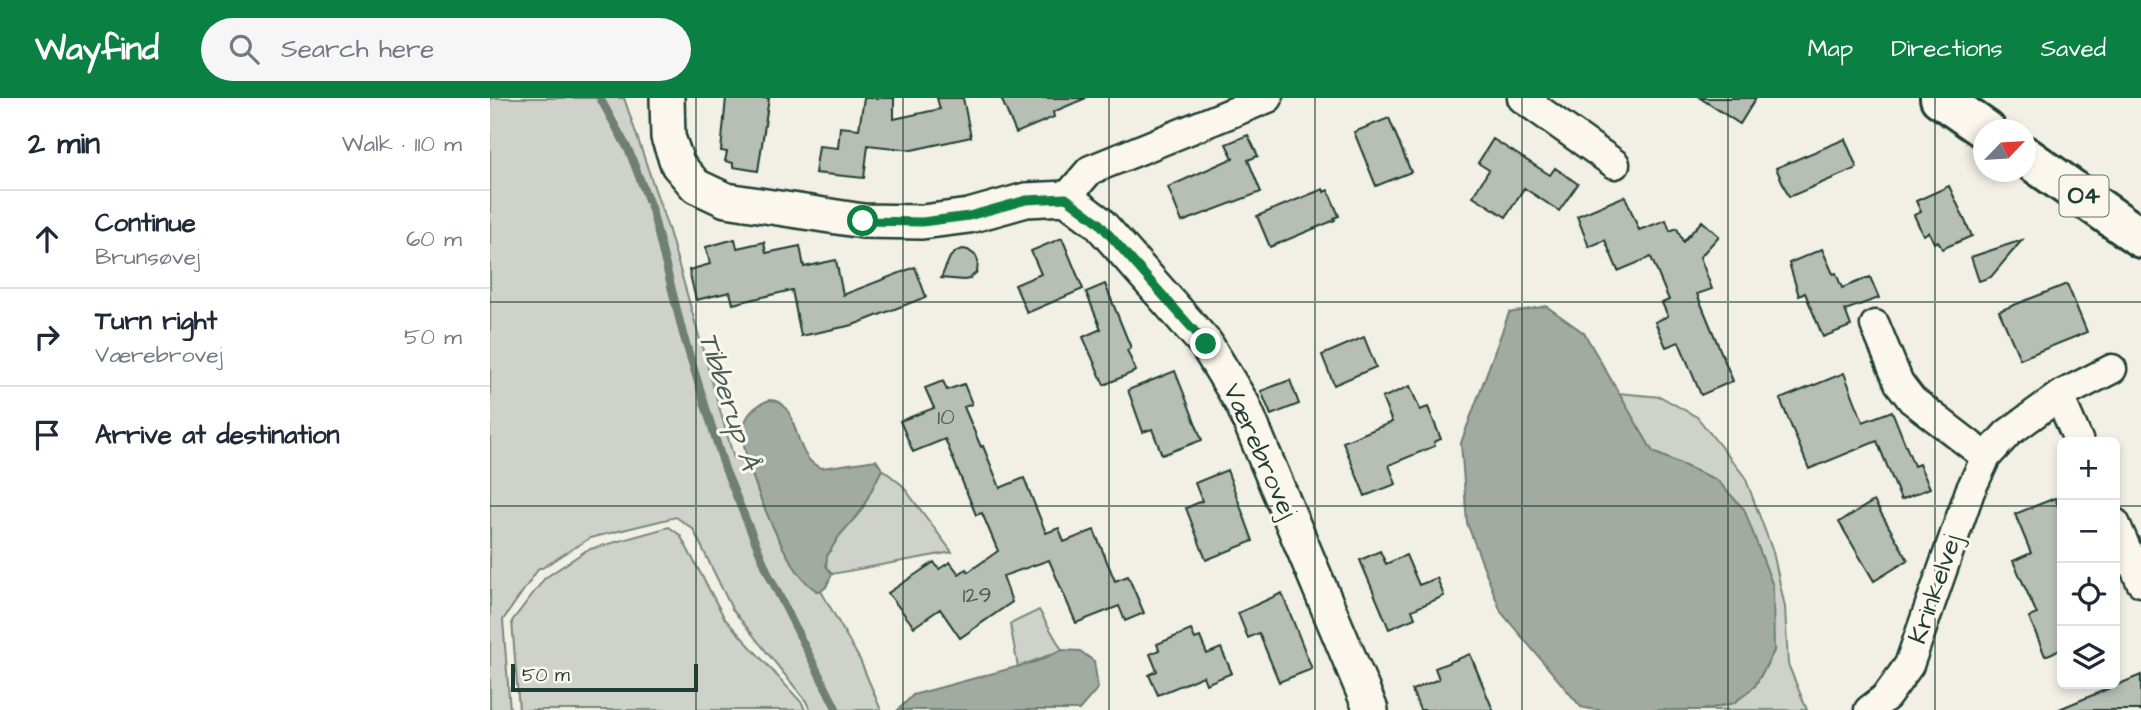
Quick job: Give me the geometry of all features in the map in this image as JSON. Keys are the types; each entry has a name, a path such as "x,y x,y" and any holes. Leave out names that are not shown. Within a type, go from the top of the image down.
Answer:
{"main road":[{"path":"1940,98 1973,121"},
{"name":"O4","path":"2036,164 2141,238"}],"street":[{"path":"667,100 668,136 678,165 696,186 726,200 863,221 922,222 969,216 1026,200 1066,198 1090,170 1268,98"},
{"path":"1522,98 1615,164"},
{"name":"Værebrovej","path":"1066,198 1098,222 1206,344 1231,381 1371,710"},
{"path":"1875,324 1899,383 1912,400 1986,457"},
{"name":"Krinkelvej","path":"1869,710 1886,697 1909,665 1970,491 1986,457 2008,433 2059,396 2112,369"},
{"path":"2059,396 2077,437"},
{"path":"2120,534 2141,582"}],"shaded area":[{"path":"490,98 624,98 669,231 734,459 749,465 760,498 782,546 816,591 821,591 860,660 881,710 810,710 806,701 732,609 693,529 676,517 590,538 539,568 503,620 510,710 490,710"},
{"path":"1546,306 1584,333 1653,452 1717,480 1744,509 1773,586 1774,651 1755,686 1734,703 1703,710 1595,710 1581,707 1501,612 1467,523 1461,443 1509,313"},
{"path":"1618,393 1661,397 1697,417 1745,477 1773,552 1785,607 1788,664 1807,710 1703,710 1741,698 1755,685 1774,651 1717,480 1653,452"},
{"path":"770,400 780,403 787,410 805,454 812,463 822,468 876,460 882,469 861,511 839,536 827,556 826,566 832,574 821,591 810,585 797,571 784,549 760,497 745,451 743,429 747,418 759,405"},
{"path":"882,469 902,485 952,552 832,574 826,566 827,556 839,536 861,511"},
{"path":"669,527 680,535 725,619 802,703 805,710 519,710 512,621 545,578 587,550"},
{"path":"1039,610 1062,650 1018,667 1010,624"},
{"path":"1062,650 1080,651 1094,661 1098,688 1079,710 898,710 913,695 1038,661"}],"building":[{"path":"726,98 769,98 758,171 733,167 733,163 725,161 727,152 721,151"},
{"path":"864,98 894,98 894,119 940,109 937,98 963,98 971,137 912,150 868,145 864,178 815,173 819,146 838,148 840,127 859,129"},
{"path":"1001,98 1086,98 1053,112 1054,117 1016,133"},
{"path":"1700,98 1756,98 1740,124"},
{"path":"1389,118 1411,172 1376,186 1354,132"},
{"path":"1248,135 1258,156 1248,160 1261,192 1182,222 1168,187 1233,158 1226,144"},
{"path":"1493,139 1550,175 1555,168 1578,184 1559,211 1524,188 1506,217 1473,196 1489,170 1478,163"},
{"path":"1845,139 1857,168 1789,197 1776,168"},
{"path":"1949,186 1972,236 1942,249 1938,241 1934,243 1929,232 1923,235 1914,215 1921,212 1916,201"},
{"path":"1323,189 1324,192 1328,190 1339,216 1270,247 1257,216"},
{"path":"1625,196 1639,230 1666,220 1670,231 1677,228 1683,242 1702,221 1719,236 1700,257 1712,289 1697,294 1733,381 1701,395 1679,342 1666,347 1655,322 1668,316 1662,303 1669,300 1651,257 1618,271 1605,240 1589,247 1577,216"},
{"path":"1062,238 1083,289 1027,313 1015,285 1041,274 1031,251"},
{"path":"735,239 737,248 764,242 766,253 800,246 804,267 836,260 843,295 915,267 926,297 853,325 801,336 792,290 733,304 730,292 696,300 689,270 710,264 706,247"},
{"path":"2022,240 1991,277 1979,281 1971,257"},
{"path":"963,249 976,256 977,272 964,280 941,278 950,257"},
{"path":"1822,249 1842,288 1870,277 1879,298 1845,310 1851,326 1823,337 1805,293 1799,296 1789,263"},
{"path":"1105,284 1131,348 1127,350 1136,371 1104,385 1083,337 1101,329 1086,292"},
{"path":"2067,284 2087,332 2020,359 1999,311"},
{"path":"1364,337 1376,367 1334,385 1322,355"},
{"path":"1175,371 1202,440 1162,455 1152,429 1143,432 1128,390"},
{"path":"1844,373 1863,422 1892,411 1914,466 1919,464 1930,488 1901,500 1877,441 1809,469 1780,399"},
{"path":"1290,380 1299,404 1271,415 1261,391"},
{"path":"943,381 947,390 964,384 972,404 964,407 1000,488 1024,478 1046,533 1059,528 1064,542 1094,530 1115,581 1128,576 1144,613 1125,621 1119,606 1076,623 1049,560 1003,576 1012,602 960,638 940,609 914,627 888,593 934,562 939,569 950,562 959,574 966,569 968,572 998,551 982,513 976,515 945,439 913,452 900,421 934,408 925,388"},
{"path":"1410,386 1420,410 1428,407 1441,439 1434,442 1435,446 1389,465 1396,484 1365,496 1343,442 1392,422 1382,398"},
{"path":"1227,470 1253,541 1206,560 1186,508 1202,501 1195,483"},
{"path":"2055,498 2057,503 2057,651 2045,656 2029,617 2037,614 2013,561 2031,553 2015,514"},
{"path":"1874,501 1908,560 1874,581 1839,522"},
{"path":"1380,551 1386,564 1406,555 1419,585 1437,578 1444,596 1412,610 1415,618 1389,629 1360,560"},
{"path":"1282,593 1312,669 1279,682 1259,633 1248,638 1238,613"},
{"path":"1191,630 1195,639 1200,637 1207,654 1221,648 1232,673 1206,684 1203,676 1158,695 1149,675 1157,671 1150,654 1159,650 1157,644"},
{"path":"1470,654 1493,710 1420,710 1412,690 1439,679 1435,668"},
{"path":"2141,675 2141,710 2057,710 2107,689 2120,689 2120,684"}],"waterway":[{"name":"Tibberup Å","path":"600,98 629,151 652,210 683,334 725,469 769,575 837,710"}],"route":[{"path":"863,221 922,222 969,216 1026,200 1066,198 1098,222 1206,344"}]}
